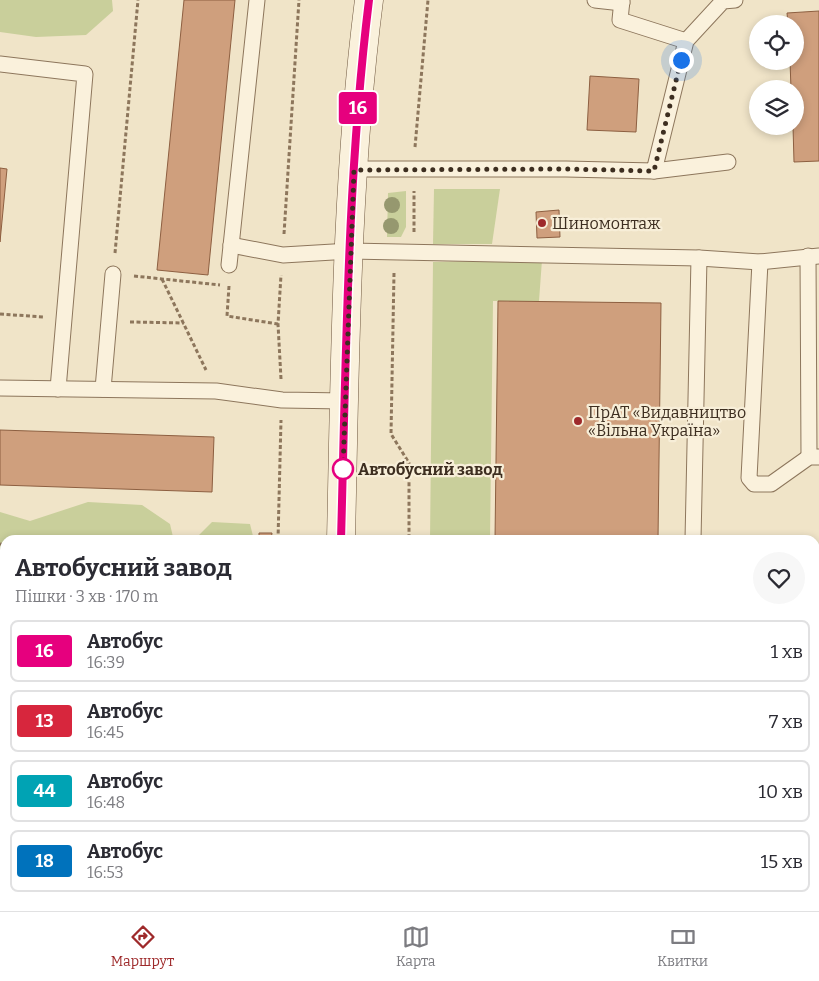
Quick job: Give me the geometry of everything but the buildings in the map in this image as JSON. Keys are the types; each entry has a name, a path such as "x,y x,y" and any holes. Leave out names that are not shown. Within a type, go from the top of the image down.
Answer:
{"main road":[{"path":"341,535 344,401 354,170 362,57 369,0"}],"lane":[{"path":"229,265 257,0"},
{"path":"595,0 622,2 620,20 686,41"},
{"path":"654,171 686,41 723,2 735,0"},
{"path":"0,64 85,74 58,389"},
{"path":"354,170 566,165 654,171 728,162"},
{"path":"230,245 283,256 350,251 401,254 698,258 760,262 813,256 814,457 771,484 754,484 749,478 760,262"},
{"path":"693,535 698,258"},
{"path":"103,389 113,274"},
{"path":"0,388 216,390 282,400 344,401"}],"path":[{"path":"138,0 113,274 228,286"},
{"path":"283,256 299,0"},
{"path":"415,153 428,0"},
{"path":"414,184 414,235"},
{"path":"401,254 394,273 391,434 409,463 409,535"},
{"path":"229,265 227,316 278,324"},
{"path":"162,279 216,390"},
{"path":"391,470 409,463"}],"green space":[{"path":"0,0 112,0 113,11 86,35 36,37 0,32"},
{"path":"434,189 500,189 492,244 433,244"},
{"path":"406,191 406,227 401,237 387,237 388,193"},
{"path":"542,260 539,301 493,301 490,535 430,535 433,262"},
{"path":"88,502 142,505 170,524 173,535 0,535 0,512 30,521"},
{"path":"212,522 250,524 253,535 199,535"}],"bus line":[{"name":"16","path":"341,535 344,401 353,186 362,57 369,0"}],"place":[{"name":"Шиномонтаж","path":"542,223"},
{"name":"ПрАТ «Видавництво «Вільна Україна»","path":"578,421"},
{"name":"Автобусний завод","path":"343,469"}],"route":[{"path":"343,469 354,170 566,169 654,171 681,60"}]}
